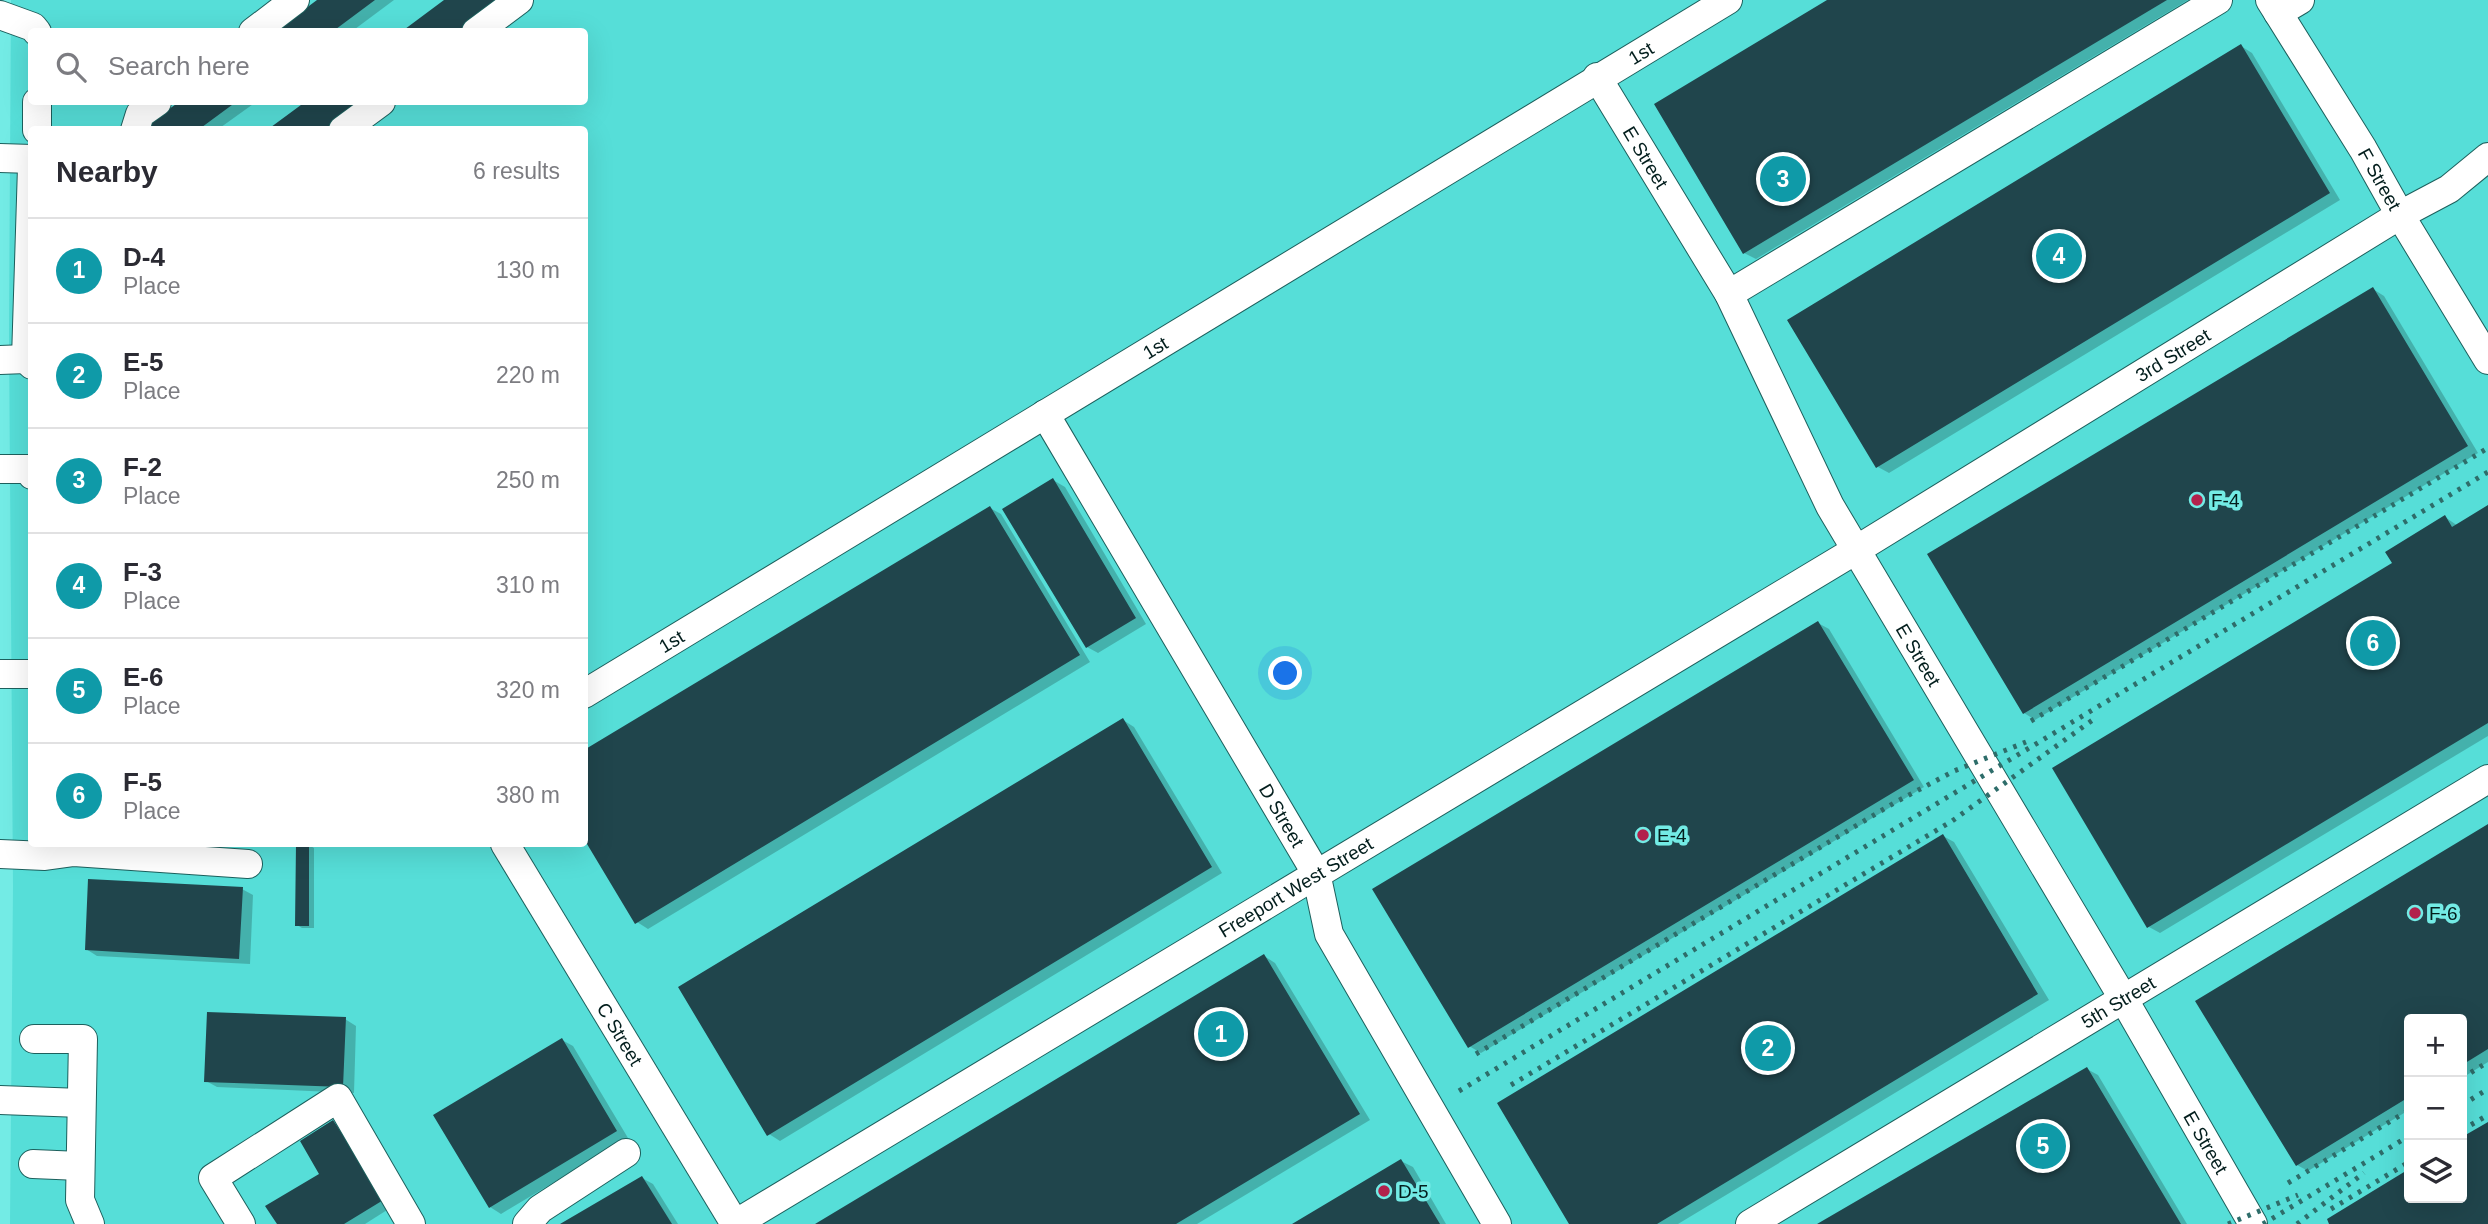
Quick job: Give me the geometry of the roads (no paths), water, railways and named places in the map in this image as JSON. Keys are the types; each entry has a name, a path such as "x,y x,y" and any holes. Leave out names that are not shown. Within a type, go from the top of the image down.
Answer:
{"street":[{"path":"258,28 295,0"},
{"path":"482,28 519,0"},
{"name":"1st","path":"588,692 1597,77 1728,0"},
{"path":"1729,294 2218,0"},
{"name":"F Street","path":"2283,4 2400,215 2488,360"},
{"path":"0,15 34,28"},
{"name":"E Street","path":"1597,77 1729,294 1830,506 2123,998 2253,1224"},
{"path":"37,105 37,126"},
{"path":"136,126 140,114 154,105"},
{"path":"348,126 377,105"},
{"name":"3rd Street","path":"1856,550 2400,215 2449,189 2488,157"},
{"path":"0,158 28,159"},
{"path":"22,359 28,244"},
{"name":"D Street","path":"1045,414 1316,873 1329,934 1497,1224"},
{"name":"Freeport West Street","path":"735,1224 1856,550"},
{"path":"0,674 28,674"},
{"name":"5th Street","path":"1750,1224 2488,779"},
{"name":"C Street","path":"507,847 735,1224"},
{"path":"0,854 45,856 74,852 248,864"},
{"path":"34,1039 83,1039 79,1200 90,1224"},
{"path":"242,1224 213,1178 338,1098 411,1224"},
{"path":"0,1101 81,1103"},
{"path":"527,1224 540,1209 626,1153"},
{"path":"33,1164 80,1166"}],"railway":[{"path":"2031,721 2488,448"},
{"path":"1459,1091 2488,472"},
{"path":"1511,1085 1952,821 2094,719"},
{"path":"1476,1054 1894,803 1954,771 2026,742"},
{"path":"2464,1077 2488,1062"},
{"path":"2467,1102 2488,1089"},
{"path":"2288,1183 2404,1113"},
{"path":"2467,1127 2488,1115"},
{"path":"2263,1224 2404,1139"},
{"path":"2331,1209 2404,1165"},
{"path":"2297,1224 2364,1173"},
{"path":"2228,1224 2298,1195"}],"place":[{"name":"F-2","path":"1783,179"},
{"name":"F-3","path":"2059,256"},
{"name":"F-4","path":"2197,500"},
{"name":"F-5","path":"2373,643"},
{"name":"E-4","path":"1643,835"},
{"name":"F-6","path":"2415,913"},
{"name":"D-4","path":"1221,1034"},
{"name":"E-5","path":"1768,1048"},
{"name":"E-6","path":"2043,1146"},
{"name":"D-5","path":"1384,1191"}]}
